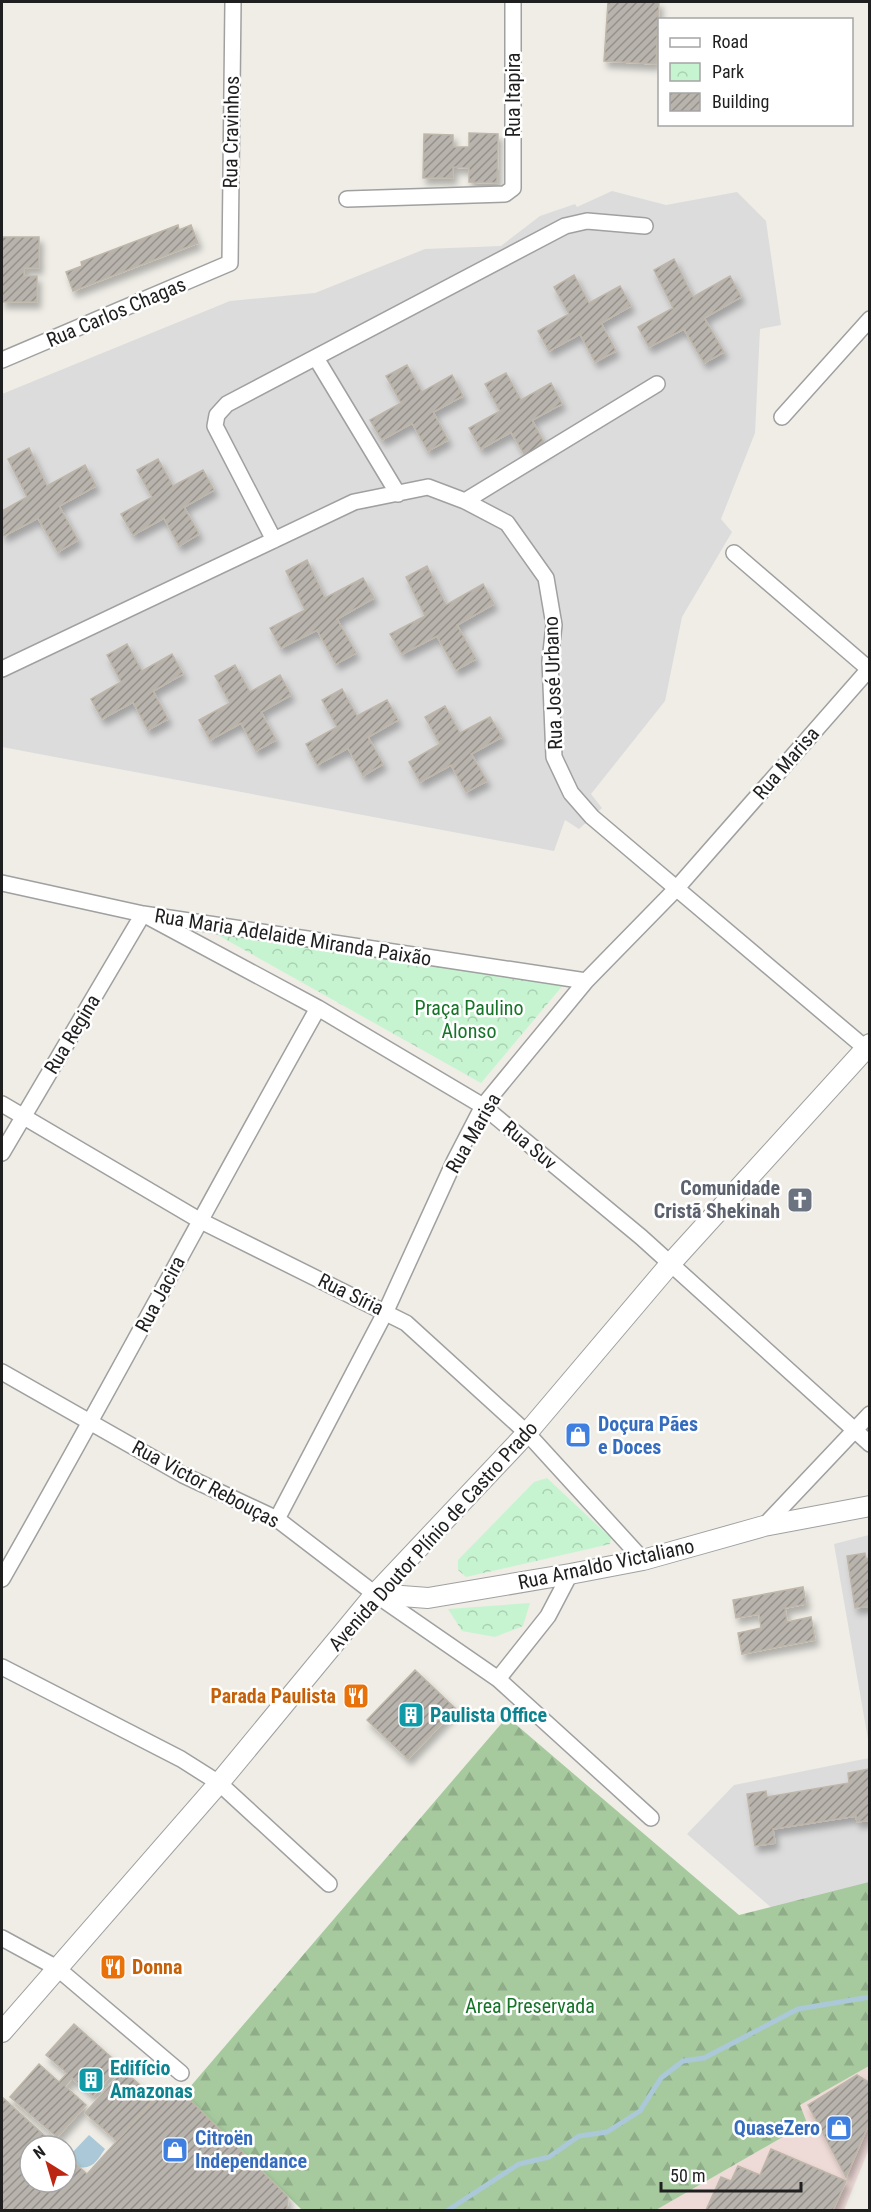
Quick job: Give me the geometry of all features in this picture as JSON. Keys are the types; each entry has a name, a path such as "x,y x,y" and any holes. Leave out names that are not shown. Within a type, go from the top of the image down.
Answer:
{"street":[{"name":"Rua Cravinhos","path":"230,263 233,2"},
{"name":"Rua Itapira","path":"347,199 505,194 513,188 513,2"},
{"path":"274,540 215,426 217,414 227,404 565,226 587,220 645,226"},
{"name":"Rua Carlos Chagas","path":"2,360 230,263"},
{"path":"782,417 870,319"},
{"path":"316,358 398,494"},
{"path":"465,501 657,384"},
{"name":"Rua José Urbano","path":"2,669 354,502 428,488 465,501 507,523 546,578 554,626 550,661 554,757 571,793 592,817 868,1048"},
{"path":"734,553 869,669"},
{"name":"Rua Marisa","path":"277,1519 386,1311 454,1162 483,1106 586,981 676,889 869,669"},
{"name":"Rua Maria Adelaide Miranda Paixão","path":"2,883 143,914 586,981"},
{"name":"Rua Suv","path":"143,914 318,1008 483,1106 671,1263 870,1444"},
{"name":"Rua Regina","path":"2,1153 143,914"},
{"name":"Rua Jacira","path":"2,1579 91,1422 199,1220 318,1008"},
{"name":"Avenida Doutor Plínio de Castro Prado","path":"2,2032 219,1783 375,1594 527,1433 671,1263 868,1048"},
{"name":"Rua Síria","path":"2,1104 199,1220 386,1311 406,1323 527,1433 644,1560"},
{"name":"Rua Victor Rebouças","path":"2,1372 183,1475 277,1519 375,1594 498,1679 651,1818"},
{"path":"764,1526 870,1414"},
{"name":"Rua Arnaldo Victaliano","path":"375,1594 428,1598 570,1574 644,1560 764,1526 870,1506"},
{"path":"498,1679 548,1616 570,1574"},
{"path":"2,1667 181,1759 219,1783 329,1884"},
{"path":"2,1938 57,1968 181,2073"}],"shaded area":[{"path":"612,191 666,205 737,192 766,221 781,325 760,329 755,433 721,519 732,532 682,617 665,701 591,794 602,808 579,829 565,820 554,851 2,747 2,394 230,301 315,293 425,249 501,246 540,216 575,204 577,207"},
{"path":"869,1535 869,1745 834,1544"},
{"path":"869,1758 869,1969 790,1924 687,1834 734,1785"},
{"path":"869,2066 869,2149 844,2210 656,2210 807,2123 799,2105"}],"green space":[{"name":"Praça Paulino Alonso","path":"207,929 564,984 481,1083"},
{"path":"547,1478 611,1538 610,1544 466,1577 458,1570 458,1560 534,1482"},
{"path":"530,1603 523,1626 495,1637 462,1631 448,1609"},
{"name":"Area Preservada","path":"507,1717 739,1915 869,1882 869,2066 800,2105 807,2123 656,2210 302,2210 184,2094"}],"water":[{"path":"89,2135 105,2149 92,2165 79,2167 78,2147"}],"building":[{"path":"608,2 659,2 656,64 604,61"},
{"path":"469,133 498,134 497,183 469,182 469,168 453,167 453,178 423,178 424,134 453,135 453,147 469,147"},
{"path":"178,225 179,230 191,225 198,243 73,291 66,272 82,266 81,262"},
{"path":"2,237 39,237 39,268 24,268 24,276 37,276 37,302 2,302"},
{"path":"674,259 693,297 730,276 741,297 704,318 724,352 704,363 684,329 649,347 638,327 673,308 654,270"},
{"path":"574,275 589,303 620,286 631,306 601,323 616,351 595,362 580,334 549,351 538,331 569,314 554,287"},
{"path":"407,365 422,392 452,375 463,396 433,412 448,440 428,451 412,423 382,440 370,420 401,403 386,376"},
{"path":"506,373 521,400 551,383 562,404 532,420 547,448 527,459 511,432 481,449 469,428 500,411 485,384"},
{"path":"29,448 47,486 85,465 96,486 59,506 78,540 58,552 38,518 4,536 2,531 2,511 27,497 8,459"},
{"path":"158,459 173,486 203,470 214,490 184,507 199,534 179,546 164,518 133,535 121,514 152,497 137,470"},
{"path":"307,560 325,598 363,578 374,598 337,619 356,653 336,664 317,630 281,648 270,628 305,610 286,571"},
{"path":"427,566 446,605 483,584 494,604 457,625 476,659 456,670 437,636 402,654 390,634 425,616 406,577"},
{"path":"127,644 142,671 172,654 183,674 153,691 168,719 148,730 133,702 102,719 91,699 121,682 107,655"},
{"path":"235,665 250,692 280,675 291,695 261,712 276,740 256,751 241,723 210,740 199,720 230,703 215,676"},
{"path":"342,689 357,716 387,700 398,720 368,737 383,764 363,776 348,748 317,765 306,744 337,727 322,700"},
{"path":"445,706 460,733 490,717 502,737 471,754 487,781 466,792 451,765 420,782 409,762 440,744 425,717"},
{"path":"865,1553 866,1559 870,1558 870,1606 855,1608 847,1556"},
{"path":"803,1587 806,1604 785,1608 787,1622 811,1617 815,1640 742,1654 738,1633 761,1628 759,1614 736,1618 733,1600"},
{"name":"Paulista Office","path":"415,1670 456,1709 408,1759 367,1720"},
{"path":"869,1769 870,1820 857,1822 856,1816 773,1829 775,1843 755,1846 747,1794 766,1791 767,1797 849,1783 848,1773"},
{"name":"Edifício Amazonas","path":"74,2024 120,2065 93,2096 72,2078 65,2086 86,2105 60,2134 53,2134 10,2097 39,2064 59,2082 67,2073 46,2055"},
{"path":"123,2070 155,2098 117,2141 85,2113"},
{"path":"857,2075 870,2083 870,2121 846,2177 808,2105"},
{"name":"Citroën Independance","path":"166,2087 184,2094 288,2197 287,2210 2,2210 2,2097 43,2134 18,2134 18,2194 78,2194 78,2166 87,2174"},
{"path":"771,2149 846,2181 833,2210 706,2210 721,2177 731,2181 738,2166 760,2175"}],"waterway":[{"path":"448,2210 519,2164 549,2157 579,2136 607,2132 640,2111 661,2078 683,2061 704,2058 798,2009 870,1997"}],"place":[{"name":"Comunidade Cristã Shekinah","path":"800,1200"},
{"name":"Doçura Pães e Doces","path":"578,1435"},
{"name":"Parada Paulista","path":"356,1696"},
{"name":"Paulista Office","path":"411,1715"},
{"name":"Donna","path":"113,1967"},
{"name":"Edifício Amazonas","path":"91,2080"},
{"name":"QuaseZero","path":"839,2128"},
{"name":"Citroën Independance","path":"175,2150"}]}
